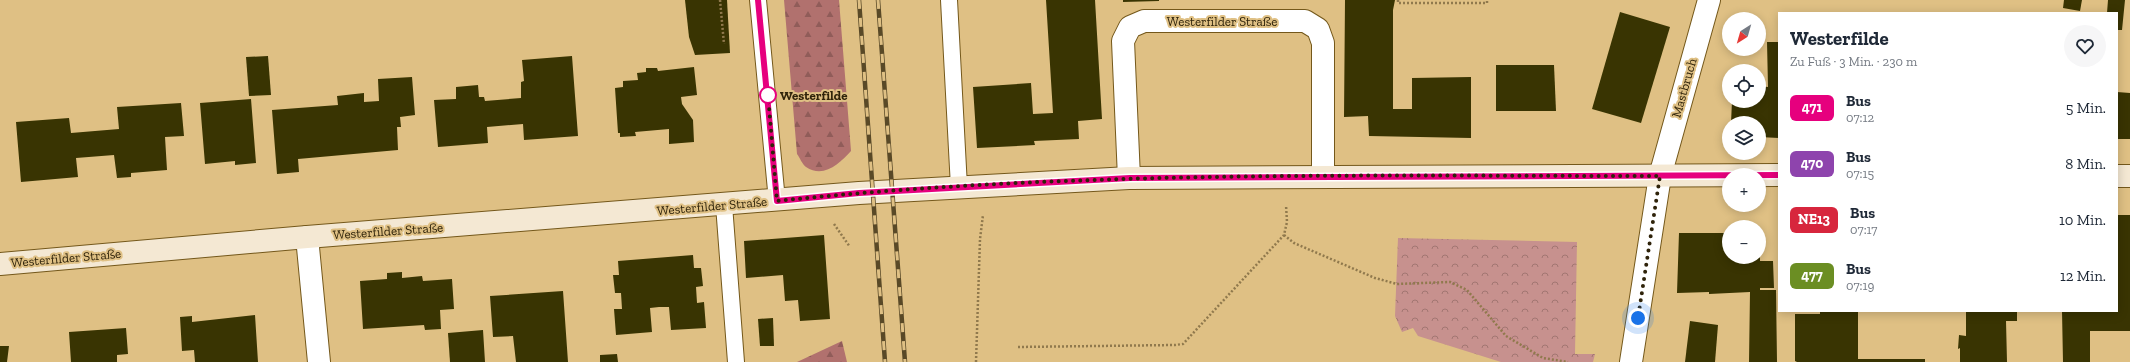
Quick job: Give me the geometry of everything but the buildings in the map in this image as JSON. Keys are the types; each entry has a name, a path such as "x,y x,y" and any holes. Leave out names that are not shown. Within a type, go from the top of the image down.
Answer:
{"street":[{"name":"Mastbruch","path":"1631,362 1660,176 1709,0"},
{"name":"Westerfilder Straße","path":"1130,178 1123,41 1130,27 1144,21 1306,21 1318,29 1323,43 1324,176"},
{"name":"Westerfilder Straße","path":"0,264 307,237 852,194 1130,178 1284,176 1778,175"},
{"path":"2118,176 2130,176"},
{"path":"307,237 319,362"}],"lane":[{"name":"Westerfilder Straße","path":"758,0 777,201"},
{"path":"949,0 960,187"},
{"path":"724,205 736,362"}],"path":[{"path":"720,0 724,44"},
{"path":"1398,0 1398,3 1487,3 1487,0"},
{"path":"1018,347 1176,346 1183,344 1284,235 1287,222 1284,176"},
{"path":"834,219 834,223 850,247"},
{"path":"1284,235 1294,243 1375,278 1397,284 1450,282 1467,290 1506,336 1543,358 1568,362"},
{"path":"976,362 980,239"}],"green space":[{"path":"784,0 839,0 851,151 837,164 825,170 819,171 806,167 797,154"},
{"path":"1398,238 1577,242 1575,354 1595,354 1593,362 1501,362 1418,336 1413,328 1402,332 1395,316"},
{"path":"842,341 847,362 797,362"}],"railway":[{"path":"859,0 885,362"},
{"path":"878,0 905,362"}],"bus line":[{"name":"471","path":"758,0 777,201 859,193 1130,178 1284,176 1778,175"}],"place":[{"name":"Westerfilde","path":"768,95"}],"route":[{"path":"768,95 777,201 859,193 1130,178 1284,176 1660,176 1638,318"}]}
